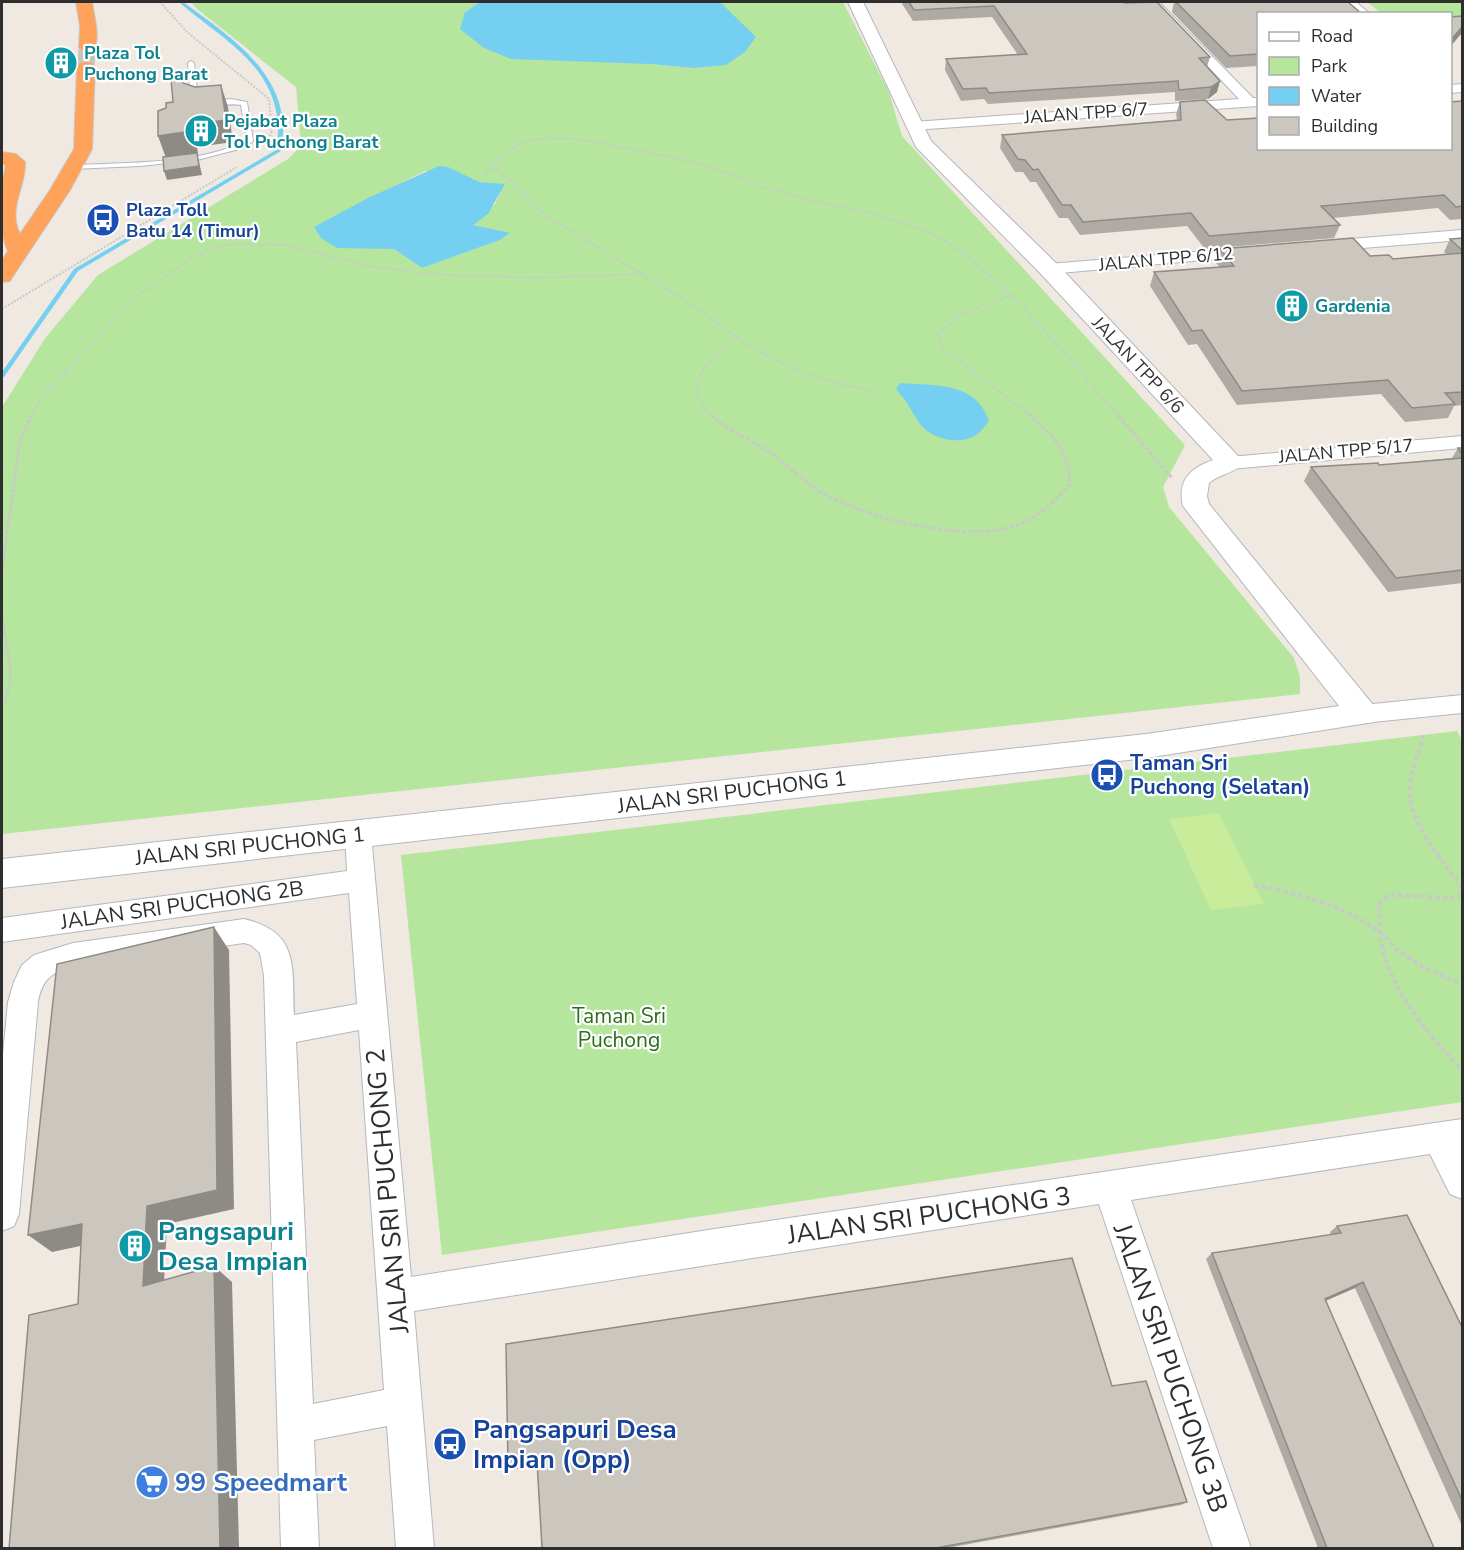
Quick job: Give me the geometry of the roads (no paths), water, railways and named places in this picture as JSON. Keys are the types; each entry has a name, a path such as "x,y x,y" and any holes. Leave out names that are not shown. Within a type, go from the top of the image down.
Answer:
{"highway":[{"path":"2,276 75,166 83,149 88,26 84,2"},
{"path":"2,158 9,158 15,162 16,170 5,205 4,219 18,250"}],"street":[{"name":"JALAN TPP 6/6","path":"855,2 923,143 1049,269 1230,463"},
{"path":"1153,2 1254,102"},
{"path":"1349,2 1362,12"},
{"name":"JALAN TPP 6/7","path":"914,126 1254,102"},
{"path":"1309,248 1462,235"},
{"name":"JALAN TPP 6/12","path":"1049,269 1273,251"},
{"name":"JALAN TPP 5/17","path":"1230,463 1462,442"},
{"path":"1230,463 1202,474 1194,484 1193,495 1196,506 1363,714"},
{"name":"JALAN SRI PUCHONG 1","path":"2,874 1146,746 1363,714 1462,704"},
{"name":"JALAN SRI PUCHONG 2","path":"358,834 415,1548"},
{"name":"JALAN SRI PUCHONG 2B","path":"2,930 362,880"},
{"path":"2,1214 23,1002 26,984 34,970 38,925"},
{"path":"34,970 55,958 244,931 262,934 272,945 277,956 300,1548"},
{"path":"280,1031 373,1014"},
{"path":"1451,1136 1462,1183"},
{"name":"JALAN SRI PUCHONG 3","path":"396,1297 708,1247 1451,1136"},
{"name":"JALAN SRI PUCHONG 3B","path":"1110,1187 1232,1548"},
{"path":"295,1426 404,1404"}],"lane":[{"path":"75,166 132,165 225,153 246,145 250,139 244,104 231,101 199,104 195,101 191,63"}],"water":[{"path":"480,2 720,2 756,37 745,52 726,65 693,68 650,64 511,59 484,48 460,29 465,12"},
{"path":"439,166 448,167 479,182 505,184 488,214 473,225 510,233 500,240 422,268 394,249 337,248 321,238 314,227 368,198"},
{"path":"900,383 940,386 964,392 983,408 989,421 980,432 969,438 954,440 938,437 920,424 896,389"}],"waterway":[{"path":"2,376 76,270 278,151 281,124 277,103 258,68 230,39 181,2"}],"tunnel":[{"path":"86,67 87,48"}],"place":[{"name":"Plaza Tol Puchong Barat","path":"61,63"},
{"name":"Pejabat Plaza Tol Puchong Barat","path":"201,131"},
{"name":"Plaza Toll Batu 14 (Timur)","path":"103,220"},
{"name":"Gardenia","path":"1292,306"},
{"name":"Taman Sri Puchong (Selatan)","path":"1107,775"},
{"name":"Pangsapuri Desa Impian","path":"135,1246"},
{"name":"Pangsapuri Desa Impian (Opp)","path":"450,1444"},
{"name":"99 Speedmart","path":"152,1482"}],"park label":[{"name":"Taman Sri Puchong","path":"619,1028"}]}
